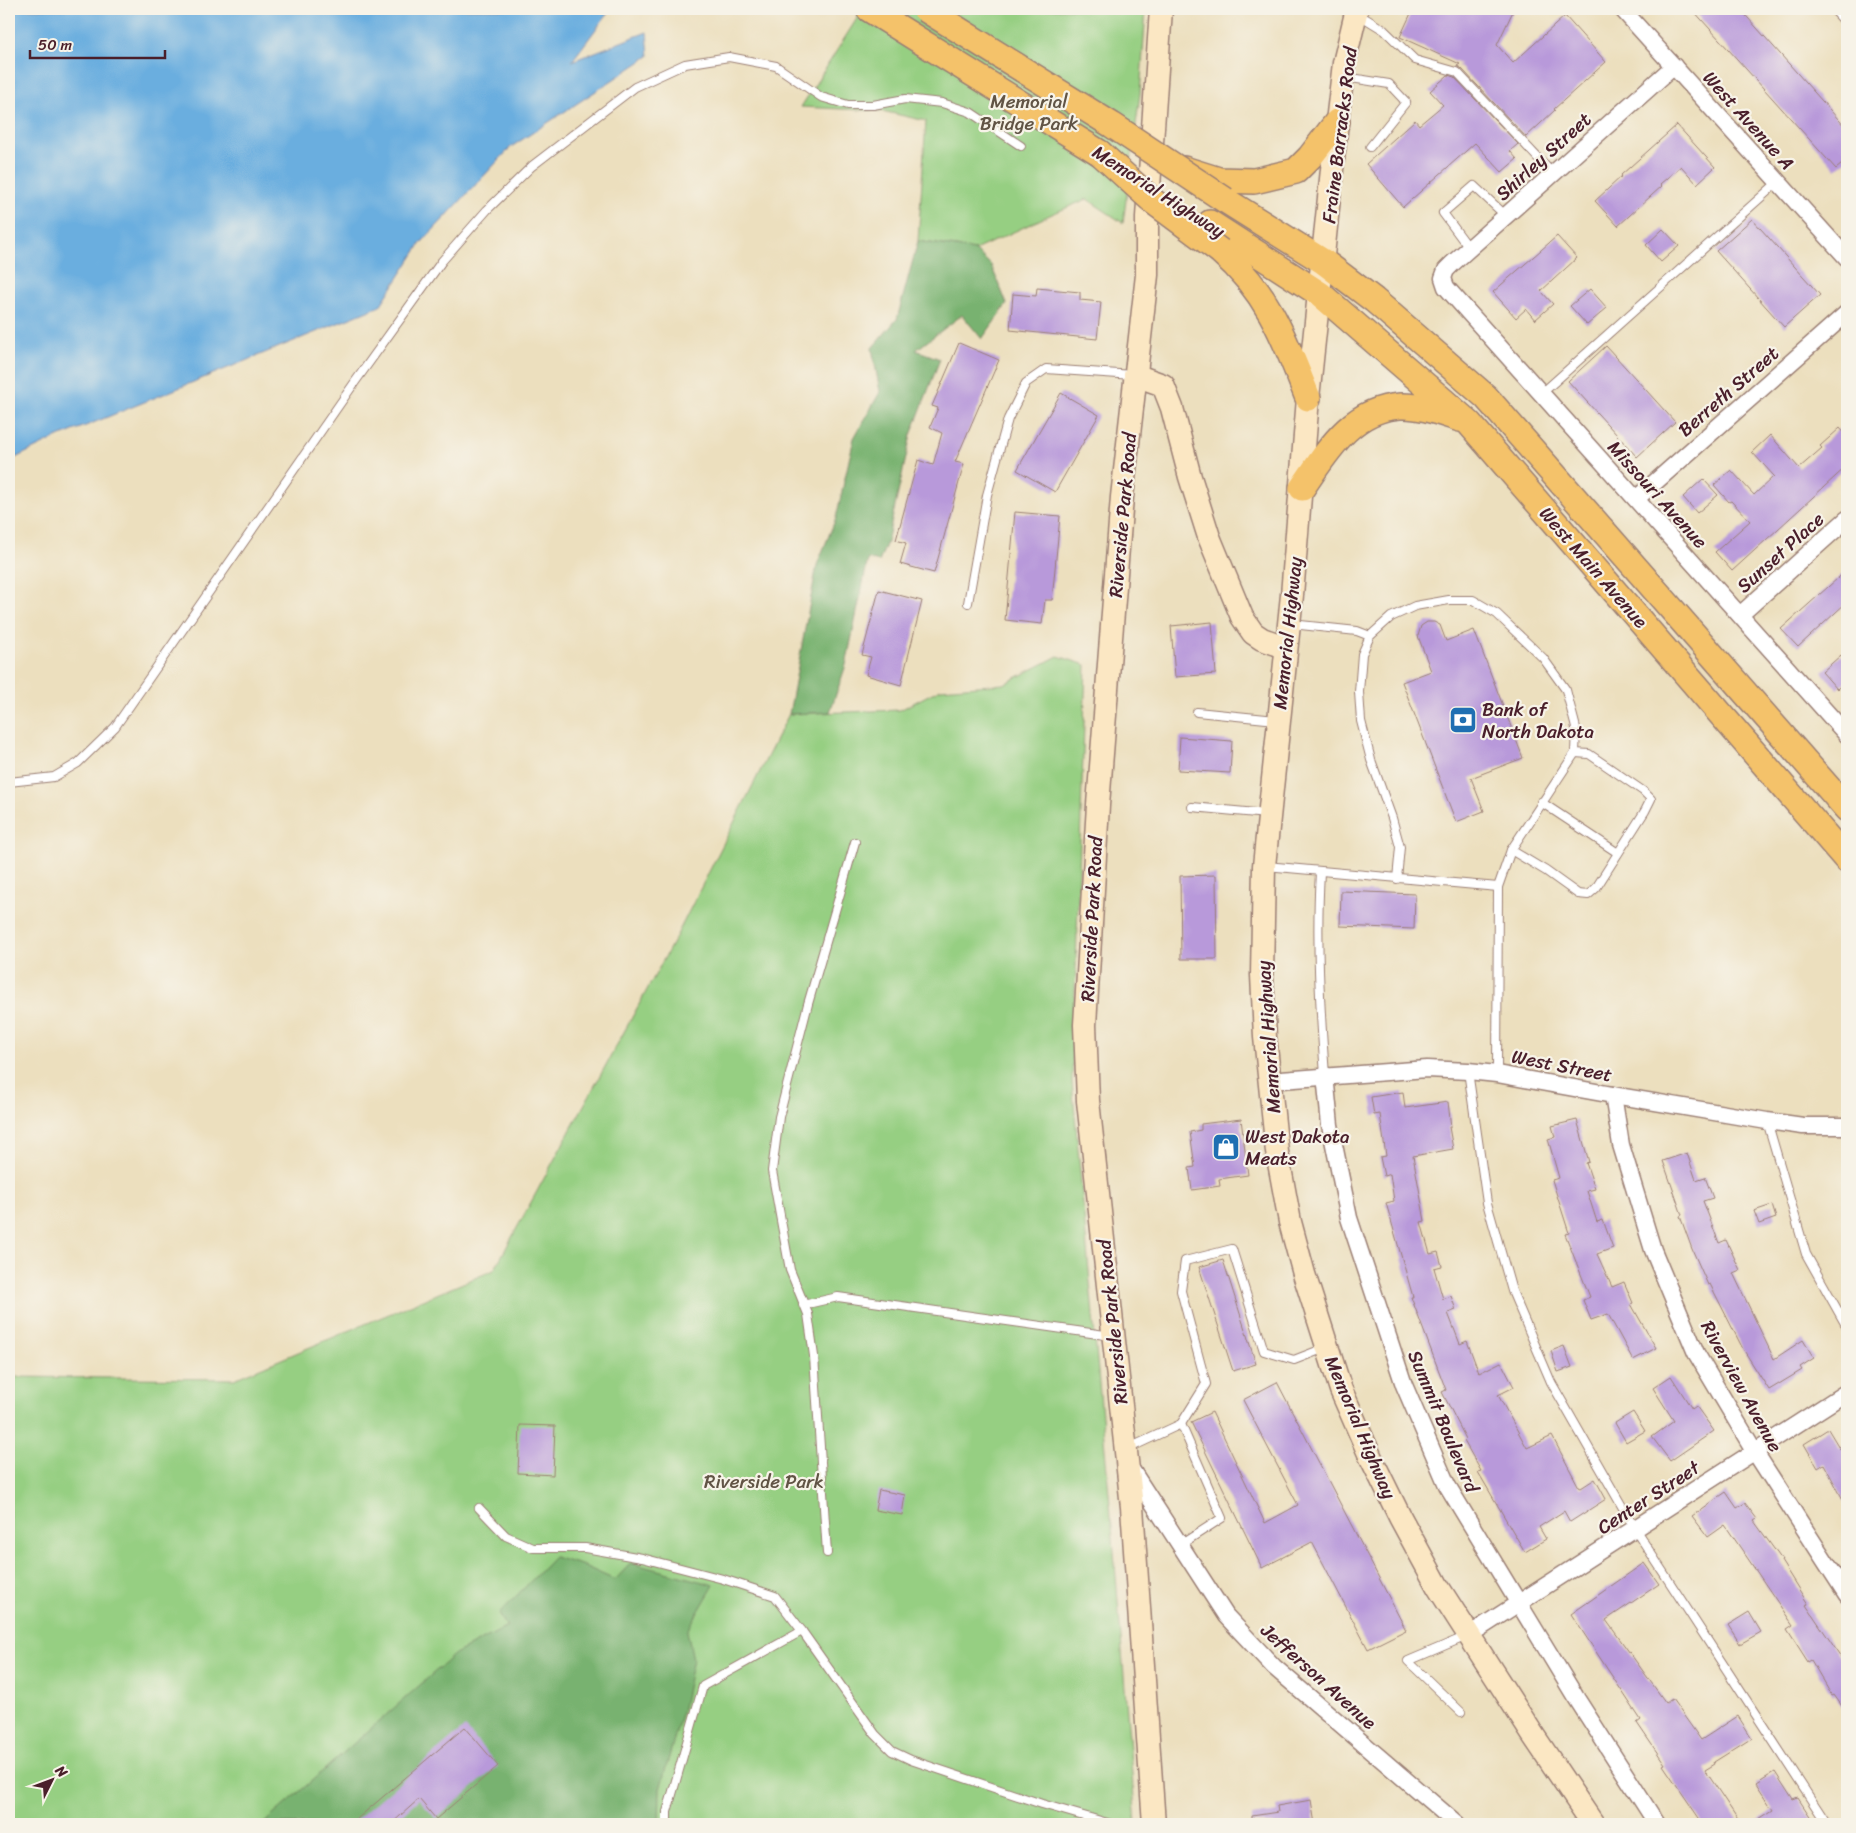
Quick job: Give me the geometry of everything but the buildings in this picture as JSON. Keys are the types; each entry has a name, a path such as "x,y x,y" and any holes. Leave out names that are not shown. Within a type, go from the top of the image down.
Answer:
{"main road":[{"name":"Memorial Highway","path":"869,9 1100,152 1320,294"},
{"name":"Memorial Highway","path":"924,9 1112,125 1225,200 1324,262 1308,398 1302,488 1264,866 1262,975 1268,1081 1277,1152 1290,1222 1304,1274 1341,1390 1370,1458 1438,1587 1593,1824"},
{"name":"Riverside Park Road","path":"1154,1824 1126,1456 1088,1101 1085,1025 1098,805 1122,497 1147,275 1147,217 1161,11"},
{"name":"Fraine Barracks Road","path":"1324,262 1343,76 1357,11"},
{"path":"1170,164 1219,180 1254,181 1296,171 1310,157 1337,122"},
{"path":"1100,152 1154,202 1239,267 1252,282 1275,318 1308,398"},
{"name":"West Main Avenue","path":"1324,262 1374,300 1486,398 1847,809"},
{"name":"West Main Avenue","path":"1320,294 1469,422 1847,860"},
{"path":"1135,375 1163,385 1172,408 1190,477 1209,537 1242,617 1253,633 1262,639 1285,647"},
{"path":"1302,488 1340,435 1367,415 1382,409 1401,406 1428,409 1469,422"}],"street":[{"name":"West Avenue A","path":"1622,9 1847,258"},
{"name":"Shirley Street","path":"1443,278 1446,270 1469,248 1674,66"},
{"name":"Missouri Avenue","path":"1443,278 1446,287 1847,735"},
{"name":"Berreth Street","path":"1636,499 1847,313"},
{"name":"Sunset Place","path":"1740,615 1847,519"},
{"name":"West Street","path":"1268,1081 1325,1075 1427,1070 1468,1071 1497,1074 1767,1121 1803,1126 1847,1126"},
{"name":"Summit Boulevard","path":"1325,1075 1330,1125 1349,1218 1404,1385 1447,1485 1575,1696 1657,1824"},
{"name":"Riverview Avenue","path":"1613,1095 1620,1146 1653,1250 1696,1353 1756,1452 1847,1595"},
{"name":"Center Street","path":"1469,1635 1847,1392"},
{"name":"Jefferson Avenue","path":"1126,1456 1226,1616 1274,1667 1457,1824"}],"lane":[{"path":"1833,9 1847,24"},
{"path":"1357,11 1384,30 1415,60 1457,72 1553,174"},
{"path":"9,782 54,777 78,763 115,727 355,382 442,261 487,210 532,166 635,86 685,64 729,57 776,66 821,98 848,105 873,106 906,100 942,103 970,112 1021,146"},
{"path":"1343,76 1389,84 1406,102 1370,147"},
{"path":"1541,394 1778,182"},
{"path":"1469,248 1443,213 1474,186 1506,216"},
{"path":"968,603 987,495 1008,418 1026,383 1046,369 1135,375"},
{"path":"1397,879 1400,847 1360,721 1360,667 1362,654 1370,636 1391,617 1423,604 1449,600 1473,600 1497,614 1543,658 1566,690 1576,728 1575,753 1511,850 1498,887 1497,1074"},
{"path":"1289,624 1357,631 1370,636"},
{"path":"1197,712 1278,720"},
{"path":"1511,850 1546,871 1578,894 1588,896 1596,888 1651,799 1643,791 1589,754 1575,753"},
{"path":"1541,802 1618,853"},
{"path":"1192,807 1269,814"},
{"path":"827,1553 814,1356 808,1314 790,1270 772,1171 779,1117 808,1004 855,842"},
{"path":"1264,866 1498,887"},
{"path":"1320,872 1317,920 1320,1010 1325,1075"},
{"path":"1468,1071 1487,1203 1512,1291 1551,1382 1635,1529 1826,1824"},
{"path":"1767,1121 1806,1254 1847,1327"},
{"path":"1126,1456 1181,1424 1206,1384 1181,1291 1185,1261 1232,1249 1264,1351 1294,1360 1327,1348"},
{"path":"803,1305 838,1297 1114,1337"},
{"path":"1180,1545 1222,1518 1181,1424"},
{"path":"478,1508 506,1536 533,1548 585,1548 642,1558 723,1579 775,1596 802,1631 874,1734 892,1751 911,1760 1034,1802 1111,1824"},
{"path":"667,1824 667,1812 703,1686 802,1631"},
{"path":"1460,1712 1408,1661 1469,1635"}],"green space":[{"name":"Memorial Bridge Park","path":"863,9 1146,9 1140,94 1123,223 1087,199 975,250 918,241 926,121 882,111 801,107"},
{"path":"918,241 975,250 991,265 1007,304 982,339 962,315 916,350 940,359 911,435 887,542 879,562 868,559 846,665 830,712 789,714 817,565 836,518 854,438 880,392 872,348 897,319"},
{"name":"Riverside Park","path":"1058,656 1086,665 1072,1082 1112,1527 1136,1824 9,1824 9,1377 234,1379 494,1270 677,935 789,714 900,710 940,689 1004,684"},
{"path":"554,1557 584,1566 615,1580 631,1563 714,1585 687,1631 693,1659 683,1707 660,1789 659,1824 263,1824 455,1654 507,1627 499,1614"}],"water":[{"path":"9,9 611,9 572,61 647,32 649,56 511,147 421,243 380,306 56,438 9,461"}],"place":[{"name":"Bank of North Dakota","path":"1463,720"},
{"name":"West Dakota Meats","path":"1226,1147"}]}
